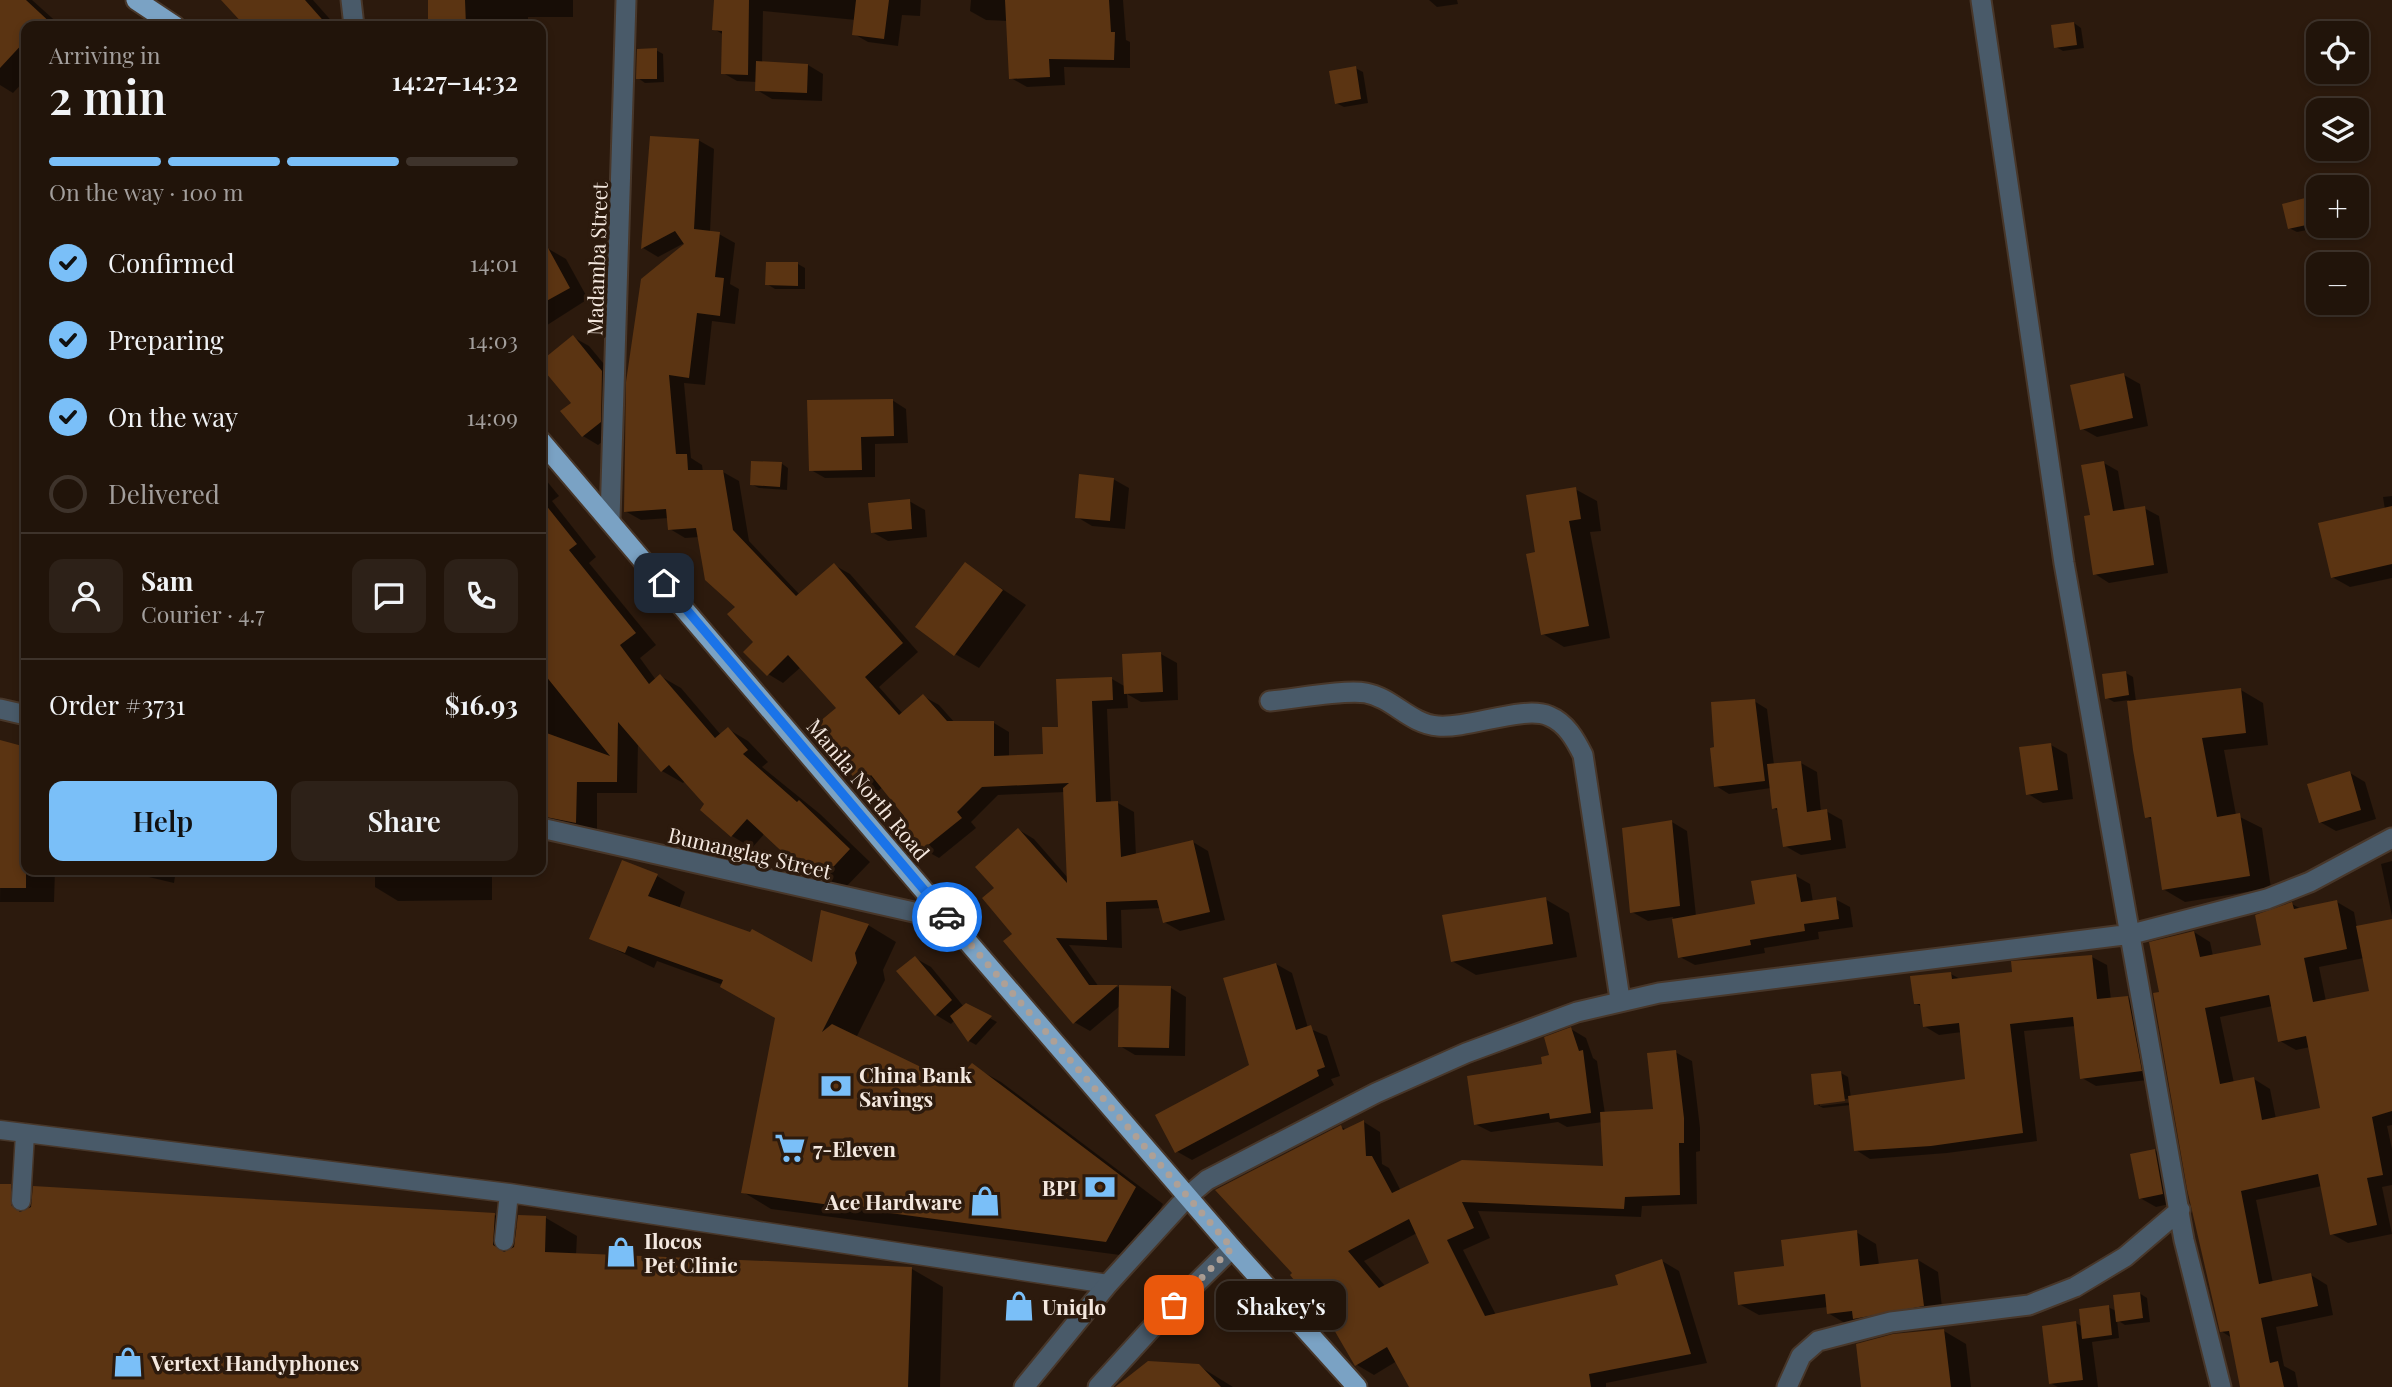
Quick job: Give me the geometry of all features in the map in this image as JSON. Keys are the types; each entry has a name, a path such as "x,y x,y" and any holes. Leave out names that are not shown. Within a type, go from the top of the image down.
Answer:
{"highway":[{"path":"136,0 168,21"},
{"name":"Manila North Road","path":"546,447 949,920 1232,1248 1357,1387"}],"street":[{"path":"351,0 353,21"},
{"name":"Madamba Street","path":"610,519 626,0"},
{"path":"1981,0 2064,563 2132,934 2184,1240 2221,1387"},
{"path":"1270,701 1365,692 1390,702 1411,718 1436,726 1547,714 1561,723 1571,733 1583,755 1620,999"},
{"path":"0,709 21,714"},
{"name":"Bumanglag Street","path":"546,829 949,920"},
{"path":"1024,1387 1108,1284 1188,1196 1207,1180 1376,1093 1466,1053 1620,999 2077,938 2132,934 2267,899 2310,882 2392,838"},
{"path":"1787,1387 1801,1356 1818,1341 1891,1322 2029,1305 2075,1287 2125,1257 2180,1210"},
{"path":"1098,1387 1157,1322 1232,1248"}],"lane":[{"path":"0,1130 509,1193 1108,1284"},
{"path":"20,1201 25,1134"},
{"path":"504,1241 509,1193"}],"building":[{"path":"0,0 26,0 49,21 21,21 21,45 0,68"},
{"path":"221,0 305,0 324,21 240,21"},
{"path":"428,0 465,0 466,21 428,21"},
{"path":"714,0 749,0 748,75 721,74 722,31 712,30"},
{"path":"856,0 889,0 884,39 852,35"},
{"path":"1005,0 1109,0 1111,32 1115,32 1114,60 1049,59 1050,77 1009,79"},
{"path":"2074,22 2077,45 2054,48 2051,25"},
{"path":"657,48 657,79 636,79 637,49"},
{"path":"756,61 808,64 807,93 755,91"},
{"path":"1356,66 1361,99 1335,104 1329,71"},
{"path":"650,136 699,139 694,229 720,232 715,277 724,278 720,316 697,313 689,378 669,375 676,454 687,454 688,470 723,470 733,530 796,596 834,563 903,643 865,677 899,715 923,694 947,721 994,721 994,756 1043,754 1042,727 1058,727 1056,679 1112,677 1113,700 1092,701 1096,802 1118,801 1121,857 1193,840 1210,912 1163,923 1157,900 1106,902 1107,940 1056,938 1089,985 1118,985 1073,1024 1003,941 1012,934 982,898 994,888 975,867 1018,828 1067,883 1063,788 1069,783 982,787 957,812 962,818 922,850 898,821 904,816 871,775 860,785 813,727 836,708 788,655 767,676 743,652 753,642 727,614 735,607 705,580 696,528 668,530 666,509 624,512 626,382 641,279 684,244 675,231 641,249"},
{"path":"2305,198 2306,225 2288,229 2282,204"},
{"path":"546,244 570,288 546,301"},
{"path":"766,262 798,262 798,286 765,285"},
{"path":"573,335 602,371 601,422 582,437 560,411 571,403 546,373 546,357"},
{"path":"2124,373 2133,418 2080,430 2070,385"},
{"path":"893,399 894,436 861,437 862,470 809,471 807,400"},
{"path":"751,461 782,462 780,487 750,485"},
{"path":"2104,461 2113,511 2145,506 2154,565 2093,575 2084,516 2090,515 2081,465"},
{"path":"1079,474 1114,478 1110,521 1075,518"},
{"path":"1576,487 1581,519 1569,521 1589,626 1541,635 1526,554 1535,552 1526,495"},
{"path":"910,499 912,529 871,533 868,503"},
{"path":"546,505 577,544 569,550 636,633 620,645 649,684 660,674 715,738 728,727 748,750 743,754 797,802 799,800 850,849 822,879 807,875 747,819 731,837 700,810 704,804 669,765 661,772 618,722 617,782 577,782 576,823 546,817 546,733 610,756 546,676"},
{"path":"2392,506 2392,564 2331,578 2318,523"},
{"path":"965,562 1003,590 954,656 915,627"},
{"path":"1161,652 1163,692 1124,694 1122,654"},
{"path":"2126,671 2129,695 2105,699 2102,674"},
{"path":"2241,688 2246,733 2202,738 2217,817 2240,813 2250,876 2162,890 2151,817 2145,818 2127,701"},
{"path":"1755,699 1765,781 1714,787 1710,748 1714,747 1711,702"},
{"path":"0,740 21,746 21,875 26,875 26,888 0,888"},
{"path":"2051,743 2058,790 2026,795 2019,747"},
{"path":"1801,761 1807,812 1827,809 1831,840 1783,847 1777,808 1772,809 1767,764"},
{"path":"2350,771 2361,810 2319,823 2307,784"},
{"path":"1672,820 1680,906 1630,913 1622,828"},
{"path":"622,860 658,874 648,896 750,932 752,929 812,962 821,910 869,924 855,953 857,963 822,1032 832,1024 954,1083 972,1063 1136,1187 1106,1242 741,1193 775,1018 720,987 723,980 628,946 625,953 589,939"},
{"path":"1796,874 1801,902 1836,897 1839,919 1804,924 1805,931 1750,940 1751,945 1678,958 1672,919 1755,904 1751,881"},
{"path":"1546,897 1553,944 1451,962 1442,915"},
{"path":"2337,900 2347,949 2304,958 2313,1002 2369,991 2356,926 2392,919 2392,1111 2372,1117 2383,1175 2367,1178 2377,1225 2330,1235 2318,1174 2241,1191 2259,1284 2311,1273 2318,1306 2261,1318 2270,1363 2278,1361 2284,1387 2240,1387 2229,1331 2220,1332 2187,1189 2153,993 2159,992 2149,942 2194,931 2200,957 2261,945 2255,915 2292,902 2294,909","holes":["2269,995 2278,1042 2306,1036 2320,1108 2262,1120 2254,1077 2220,1084 2205,1008"]},
{"path":"2092,955 2097,999 2128,996 2142,1071 2080,1079 2073,1017 2010,1024 2023,1133 1931,1146 1854,1151 1848,1096 1965,1079 1959,1023 1923,1027 1920,1004 1914,1004 1910,976 1951,972 1952,979 2012,972 2011,961"},
{"path":"915,956 952,1000 935,1016 896,971"},
{"path":"1276,963 1296,1030 1311,1025 1325,1067 1317,1070 1319,1076 1175,1153 1155,1115 1249,1065 1223,978"},
{"path":"1119,985 1171,986 1169,1048 1118,1047"},
{"path":"966,1003 992,1016 968,1042 950,1016"},
{"path":"1571,1027 1579,1051 1583,1050 1591,1113 1550,1119 1549,1113 1474,1125 1467,1076 1542,1064 1541,1057 1549,1055 1544,1037"},
{"path":"1676,1050 1684,1118 1684,1143 1679,1143 1680,1195 1625,1197 1624,1209 1462,1202 1474,1228 1447,1240 1485,1316 1618,1285 1615,1275 1662,1259 1691,1354 1589,1374 1591,1387 1409,1387 1387,1347 1355,1366 1333,1328 1290,1275 1292,1273 1215,1190 1341,1125 1343,1130 1364,1120 1366,1156 1372,1156 1392,1193 1462,1160 1603,1166 1600,1112 1653,1109 1647,1053","holes":["1409,1219 1429,1263 1379,1288 1348,1251"]},
{"path":"1841,1071 1845,1101 1814,1105 1811,1074"},
{"path":"2155,1149 2163,1194 2139,1199 2130,1154"},
{"path":"0,1184 11,1184 11,1205 20,1212 31,1207 33,1186 495,1213 493,1245 504,1252 514,1247 518,1215 546,1216 545,1252 912,1267 908,1387 0,1387"},
{"path":"1857,1230 1860,1266 1918,1259 1924,1306 1853,1319 1852,1311 1827,1314 1825,1294 1738,1305 1734,1272 1784,1266 1781,1240"},
{"path":"2140,1292 2143,1318 2116,1322 2113,1295"},
{"path":"2109,1305 2112,1335 2082,1339 2079,1309"},
{"path":"2076,1321 2083,1380 2049,1384 2042,1326"},
{"path":"1944,1329 1951,1387 1861,1387 1856,1344 1893,1334"},
{"path":"1148,1361 1199,1364 1221,1387 1115,1387"}],"way so far":[{"path":"947,917 1232,1248 1174,1305"}],"place":[{"name":"China Bank Savings","path":"836,1086"},
{"name":"7-Eleven","path":"790,1148"},
{"name":"BPI","path":"1100,1187"},
{"name":"Ace Hardware","path":"985,1201"},
{"name":"Ilocos Pet Clinic","path":"621,1252"},
{"name":"Shakey's","path":"1174,1305"},
{"name":"Uniqlo","path":"1019,1306"},
{"name":"Vertext Handyphones","path":"128,1362"}],"route":[{"path":"664,583 947,917"}]}
